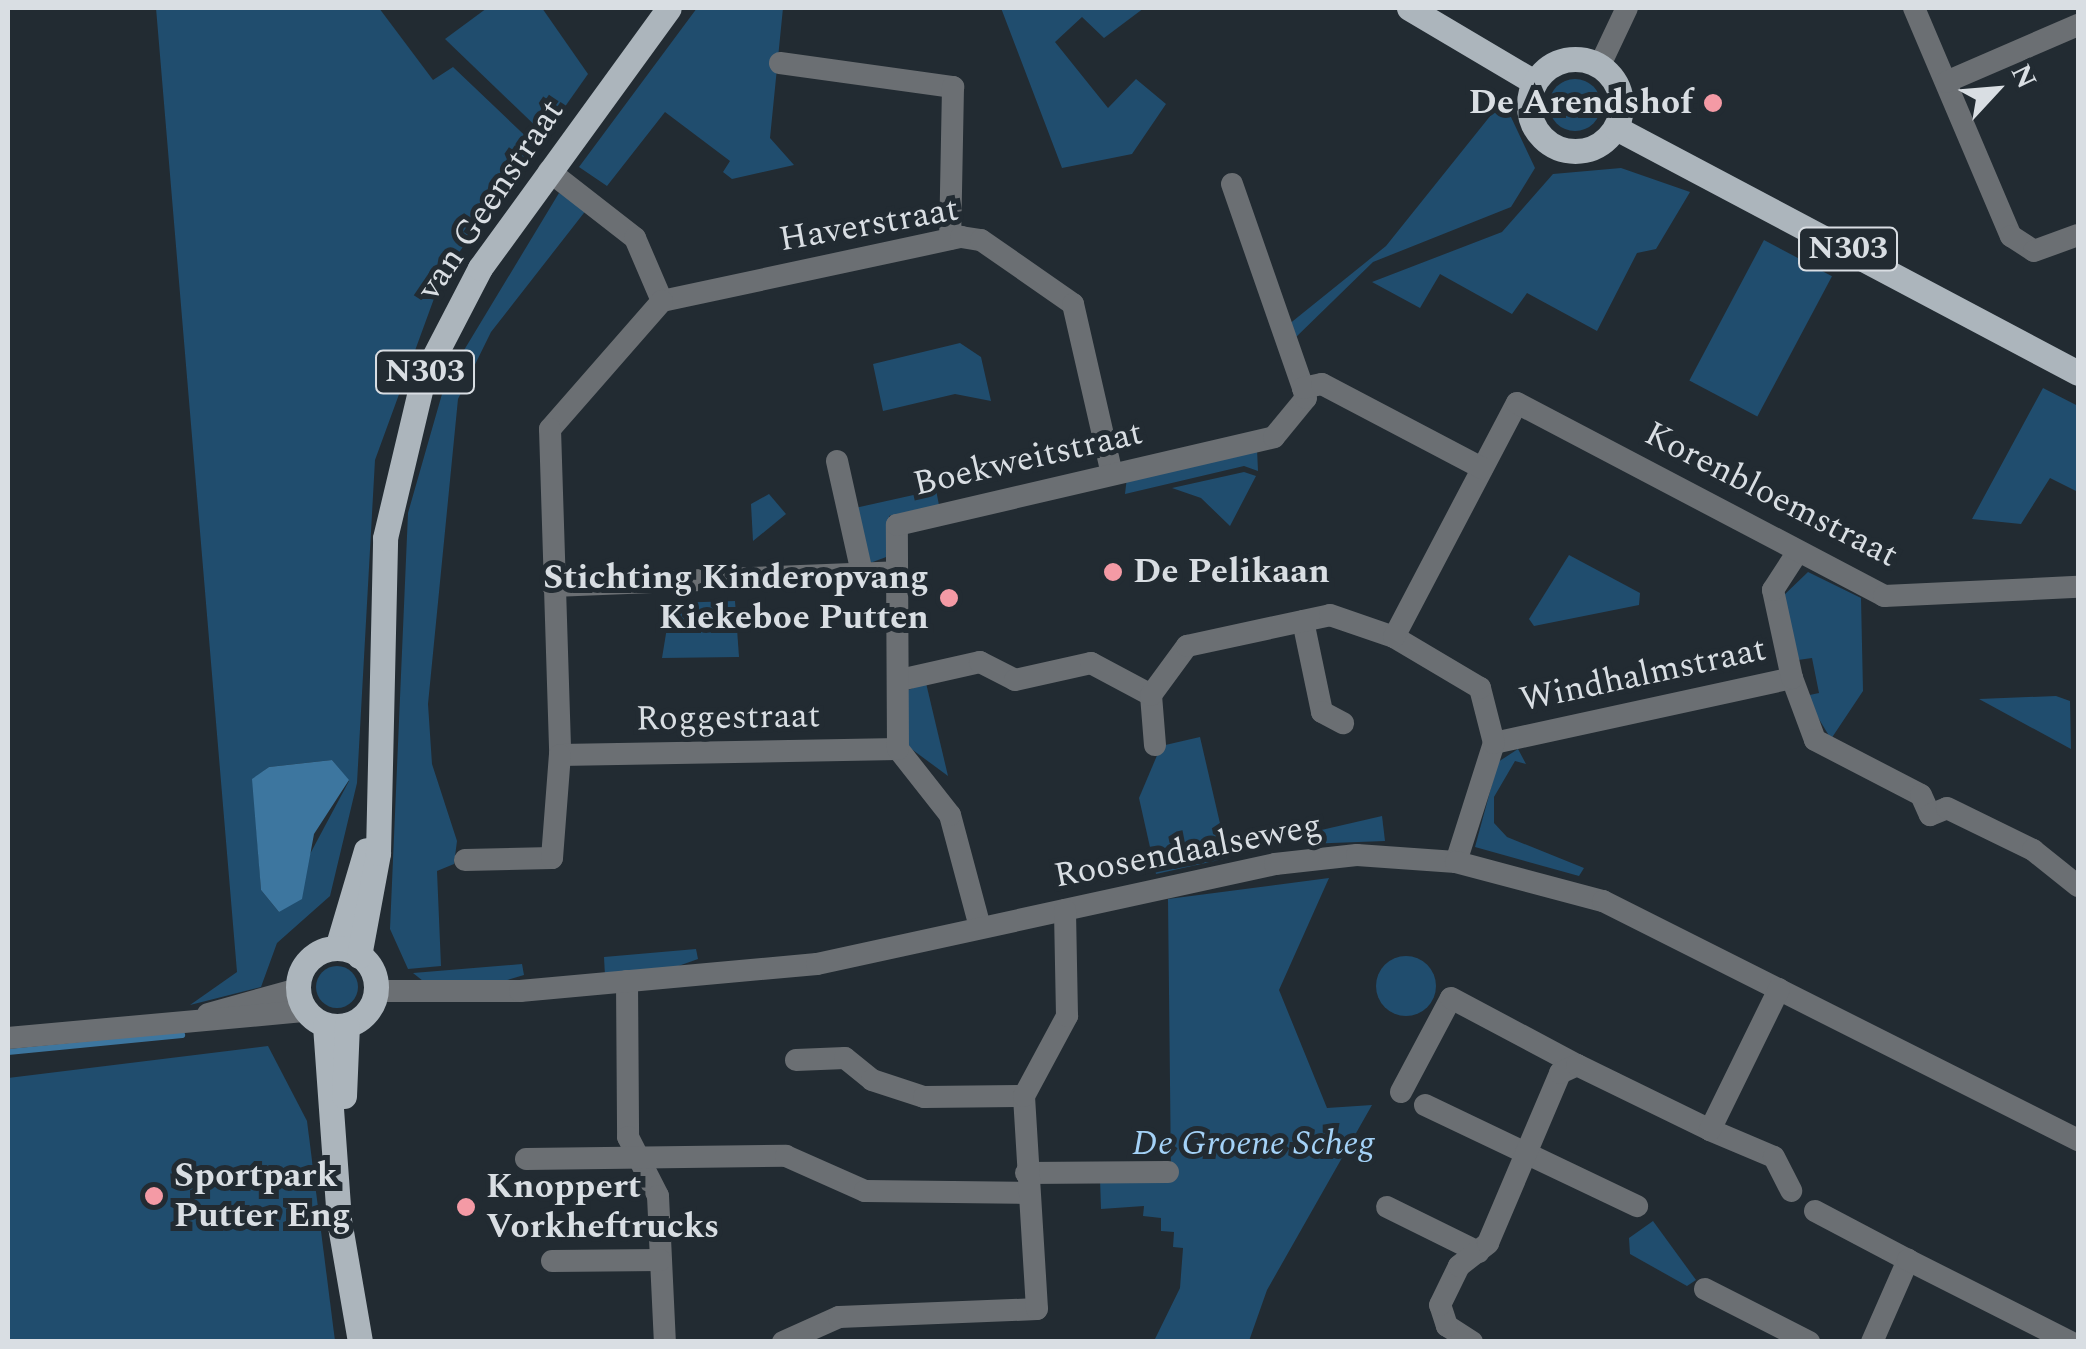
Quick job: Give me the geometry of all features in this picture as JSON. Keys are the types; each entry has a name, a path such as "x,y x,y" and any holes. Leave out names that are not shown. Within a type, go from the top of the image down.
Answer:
{"main road":[{"name":"van Geenstraat","path":"348,952 378,807 385,538 399,460 460,299 669,8"},
{"path":"1409,8 1534,82"},
{"path":"1556,62 1600,65 1618,86 1616,128 1580,152 1552,146 1529,110 1534,82 1556,62"},
{"name":"N303","path":"1616,128 2078,372"},
{"path":"319,1012 375,990 348,952 307,962 319,1012 338,1146 339,1220 360,1342"}],"street":[{"path":"1600,65 1627,8"},
{"path":"1914,8 2017,244 2034,251 2078,234"},
{"path":"1946,82 2078,26"},
{"path":"780,63 948,82 950,239"},
{"path":"465,860 552,858 551,783 560,756 550,430 662,300 635,238 549,171"},
{"path":"1232,184 1302,388 1322,384 1482,468 1394,637"},
{"name":"Haverstraat","path":"662,300 950,239 981,240 1073,304 1112,474"},
{"name":"Boekweitstraat","path":"898,749 897,525 1280,436 1306,398 1302,388"},
{"name":"Korenbloemstraat","path":"1482,468 1517,404 1884,596 2078,587"},
{"path":"836,461 862,573"},
{"name":"Windhalmstraat","path":"1494,743 1792,678 1774,590 1797,553"},
{"path":"552,586 897,572"},
{"path":"1155,745 1152,694 1187,646 1342,614 1394,637 1480,688 1494,743 1456,862"},
{"path":"1303,622 1322,712 1343,724"},
{"path":"900,680 980,662 1015,680 1091,662 1152,694"},
{"path":"1792,678 1815,740 1921,796 1930,816 1948,808 2033,850 2078,886"},
{"path":"898,749 945,804 980,927"},
{"name":"Roggestraat","path":"560,756 898,749"},
{"name":"Roosendaalseweg","path":"375,990 627,982 817,964 1325,858 1456,862 1603,901 2078,1140"},
{"path":"782,1342 838,1317 1030,1314 1041,1288 1027,1259 1024,1096 1068,1016 1065,910"},
{"path":"627,982 628,1137 658,1196 665,1342"},
{"path":"1710,1130 1779,989"},
{"path":"1401,1092 1450,998 1710,1130 1774,1156 1791,1191"},
{"path":"8,1038 319,1012"},
{"path":"796,1060 845,1058 872,1080 924,1096 1024,1096"},
{"path":"1464,1340 1440,1305 1458,1266 1478,1252 1529,1158 1552,1109 1548,1089 1577,1065"},
{"path":"1426,1105 1529,1158 1637,1206"},
{"path":"526,1158 786,1156 865,1191 1168,1172"},
{"path":"1387,1206 1478,1252"},
{"path":"1815,1211 2070,1342"},
{"path":"552,1261 660,1260"},
{"path":"1872,1342 1908,1260"},
{"path":"1706,1289 1809,1342"}],"green space":[{"path":"156,8 379,8 433,80 453,67 537,147 443,274 375,460 357,783 330,896 277,943 261,987 190,1005 237,972","holes":["332,760 349,781 279,912 261,890 253,779 269,767"]},
{"path":"487,8 542,8 588,74 545,135 445,39"},
{"path":"697,8 783,8 770,138 794,165 732,179 723,172 730,161 665,112 607,186 579,167"},
{"path":"1001,8 1144,8 1104,38 1082,17 1055,42 1108,108 1136,79 1166,104 1132,154 1062,168"},
{"path":"1575,79 1593,87 1601,105 1593,123 1575,131 1557,123 1549,105 1557,87"},
{"path":"1503,100 1535,168 1511,207 1373,262 1293,340 1288,325 1386,246"},
{"path":"1621,168 1690,192 1656,249 1637,253 1597,331 1527,293 1512,314 1440,274 1420,308 1372,282 1502,232 1553,174"},
{"path":"559,193 587,209 491,332 458,399 428,704 432,764 457,841 454,864 437,871 441,966 408,969 390,929 408,513 446,380"},
{"path":"1764,240 1832,276 1757,417 1689,380"},
{"path":"960,343 981,357 991,401 955,394 883,411 873,364"},
{"path":"2043,388 2078,406 2078,492 2050,478 2021,524 1972,519"},
{"path":"1257,449 1258,471 1244,466 1125,494 1127,477"},
{"path":"1244,472 1256,476 1230,526 1201,498 1172,488"},
{"path":"936,490 939,505 889,516 889,556 870,563 855,508"},
{"path":"769,494 786,514 753,541 751,504"},
{"path":"1569,555 1640,593 1639,605 1534,626 1529,619"},
{"path":"1808,572 1861,598 1863,691 1831,739 1805,696 1819,693 1812,658 1798,660 1783,596"},
{"path":"735,601 739,657 662,658 671,603"},
{"path":"926,683 948,776 906,745 908,690"},
{"path":"2056,696 2070,701 2071,749 1979,699"},
{"path":"1200,737 1228,858 1156,874 1139,798 1161,746"},
{"path":"1518,749 1526,764 1515,761 1494,797 1494,823 1507,837 1584,868 1579,876 1475,847 1498,762"},
{"path":"1382,816 1385,841 1305,844 1304,834"},
{"name":"De Groene Scheg","path":"1329,878 1279,990 1327,1108 1372,1105 1267,1290 1249,1341 1154,1341 1180,1288 1183,1248 1173,1247 1174,1232 1161,1231 1161,1218 1143,1216 1144,1206 1101,1209 1100,1179 1171,1176 1168,899"},
{"path":"696,949 698,959 667,970 605,976 604,957"},
{"path":"1406,956 1427,965 1436,986 1427,1007 1406,1016 1385,1007 1376,986 1385,965"},
{"path":"522,964 524,975 497,983 423,981 413,973"},
{"path":"337,966 352,972 358,987 352,1002 337,1008 322,1002 316,987 322,972"},
{"name":"Sportpark Putter Eng","path":"268,1046 307,1121 335,1341 8,1341 8,1078"},
{"path":"1653,1221 1696,1280 1687,1286 1630,1254 1629,1238"}],"shaded area":[{"path":"332,760 349,780 314,834 302,899 279,912 261,890 252,779 269,767"}],"waterway":[{"path":"8,1052 182,1035"}],"place":[{"name":"De Arendshof","path":"1713,103"},
{"name":"De Pelikaan","path":"1113,572"},
{"name":"Stichting Kinderopvang Kiekeboe Putten","path":"949,598"},
{"name":"Sportpark Putter Eng","path":"154,1196"},
{"name":"Knoppert Vorkheftrucks","path":"466,1207"}]}
